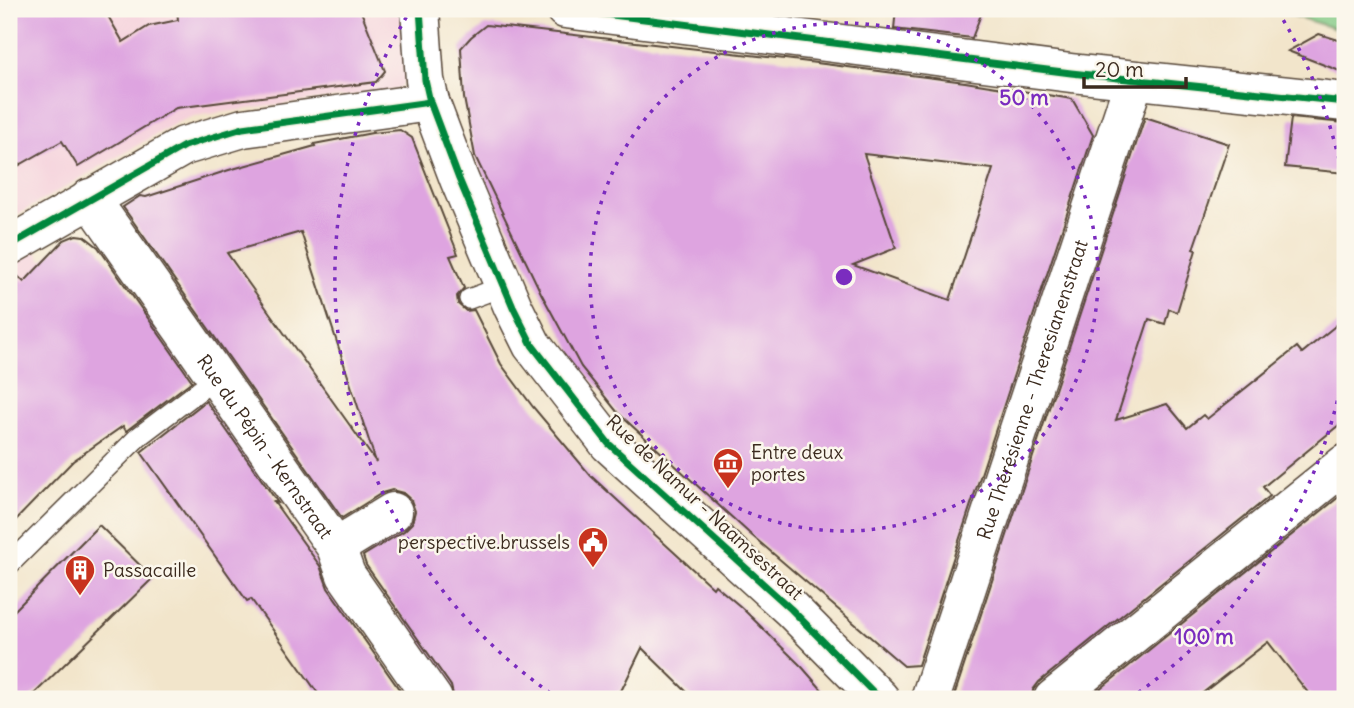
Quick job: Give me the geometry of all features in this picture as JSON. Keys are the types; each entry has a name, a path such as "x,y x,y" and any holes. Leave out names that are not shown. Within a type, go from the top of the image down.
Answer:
{"street":[{"name":"Rue de Namur - Naamsestraat","path":"420,9 425,79 430,102 459,179 532,345 609,444 791,608 880,699"},
{"path":"565,9 1134,81 1345,102"},
{"name":"Rue Thérésienne - Theresianenstraat","path":"930,699 1134,81"},
{"path":"9,246 184,146 243,128 430,102"},
{"name":"Rue du Pépin - Kernstraat","path":"90,198 336,547 346,575 433,699"},
{"path":"1053,699 1345,464"},
{"path":"336,547 393,512"}],"lane":[{"path":"469,299 504,286"},
{"path":"9,565 138,437 216,378"}],"shaded area":[{"path":"9,9 398,9 398,13 407,13 407,77 401,86 394,90 194,116 176,123 15,216 99,353 9,435"}],"green space":[{"path":"1273,9 1345,9 1345,32"}],"building":[{"path":"9,9 104,9 123,42 149,26 178,20 177,9 360,9 385,71 376,82 176,108 78,167 62,141 9,171"},
{"path":"896,9 983,9 972,38 894,29"},
{"path":"486,25 785,59 1072,99 1093,135 918,665 904,666 749,533 618,413 581,367 541,293 475,156 464,98 461,48","holes":["864,154 993,169 950,300 853,265 896,248"]},
{"path":"1319,34 1345,42 1345,73 1288,51"},
{"path":"1145,117 1229,144 1193,249 1196,250 1177,312 1169,309 1165,324 1149,319 1116,420 1167,404 1187,428 1203,415 1207,419 1297,347 1302,353 1345,318 1345,420 1263,487 1270,496 1039,682 1033,690 1032,699 953,699"},
{"path":"1291,118 1345,123 1345,173 1285,167"},
{"path":"400,130 412,138 458,254 450,256 464,288 457,296 458,304 466,311 474,310 501,364 533,407 591,476 713,588 715,585 741,607 802,667 830,699 694,699 642,648 622,689 610,699 454,699 451,686 366,565 363,556 404,531 412,523 415,511 411,500 403,493 392,490 382,493 342,518 123,207 140,196 146,197 315,146 314,144","holes":["301,232 376,462 227,253"]},
{"path":"76,235 84,236 98,247 192,381 126,431 123,426 73,461 9,527 9,268 24,282 64,240"},
{"path":"206,401 278,503 274,502 320,566 328,588 406,699 322,699 251,599 247,601 141,452"},
{"path":"1345,492 1345,699 1313,699 1268,642 1195,699 1088,699"},
{"name":"Passacaille","path":"99,525 153,578 29,699 9,699 9,616"}],"cycle path":[{"path":"420,9 425,80 430,102 459,179 532,345 609,444 791,609 880,699"},
{"path":"565,9 1071,73 1345,102"},
{"path":"9,246 184,146 243,128 430,102"}],"place":[{"name":"Entre deux portes","path":"728,490"},
{"name":"perspective.brussels","path":"593,569"},
{"name":"Passacaille","path":"80,597"}]}
